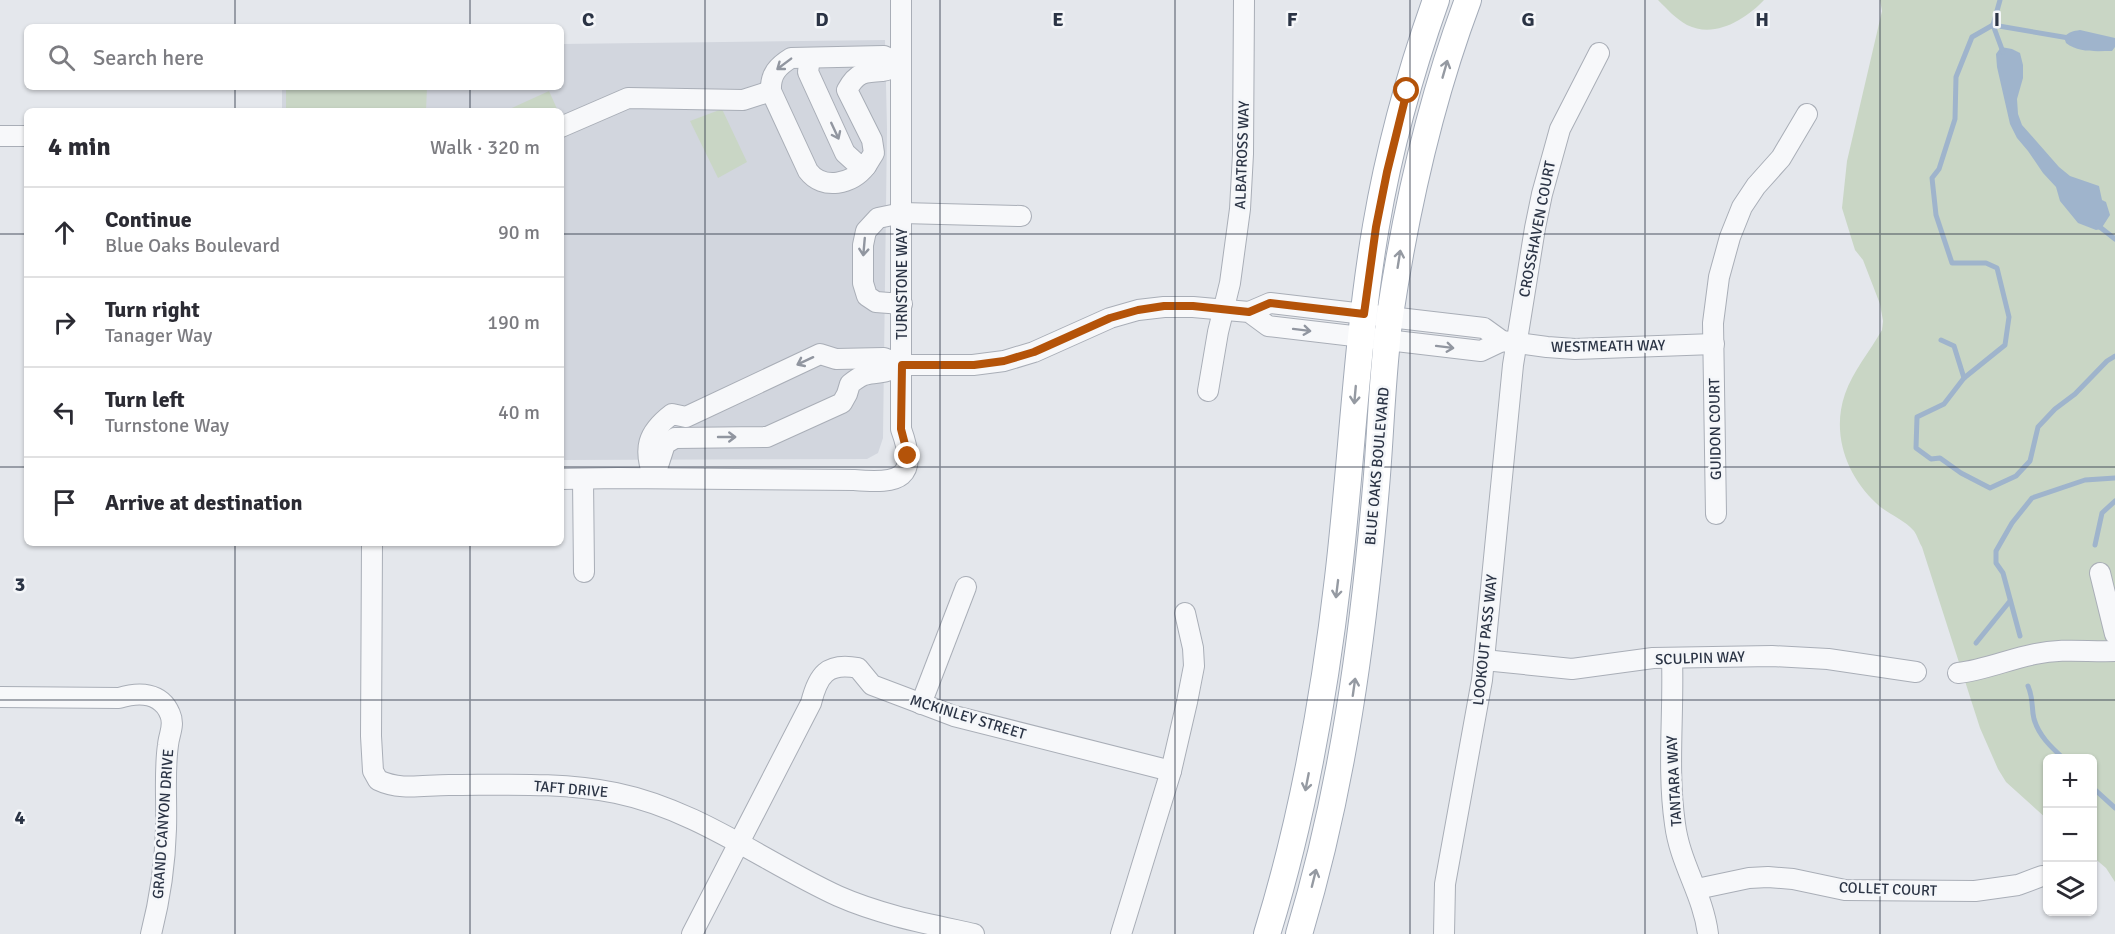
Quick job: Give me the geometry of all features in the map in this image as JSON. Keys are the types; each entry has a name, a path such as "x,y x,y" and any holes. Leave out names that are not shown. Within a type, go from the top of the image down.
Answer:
{"main road":[{"name":"BLUE OAKS BOULEVARD","path":"1267,934 1293,843 1323,694 1338,576 1362,325 1376,227 1407,91 1436,0"},
{"name":"BLUE OAKS BOULEVARD","path":"1299,934 1335,794 1348,730 1370,556 1389,328 1403,234 1444,70 1468,0"}],"street":[{"name":"TURNSTONE WAY","path":"564,479 654,478 890,482 900,477 906,468 908,456 901,429 901,0"},
{"name":"ALBATROSS WAY","path":"1208,390 1237,246 1242,182 1244,0"},
{"name":"CROSSHAVEN COURT","path":"1510,342 1552,152 1565,116 1599,53"},
{"path":"833,57 872,140 873,153 859,175 844,182 820,182 808,171 771,91 772,76 779,65 791,58 810,58 833,57 884,56 901,64"},
{"path":"810,58 808,72 845,153 856,163 866,166"},
{"path":"847,90 853,78 869,71 885,71 901,64"},
{"path":"564,126 628,99 743,100 771,91"},
{"name":"GUIDON COURT","path":"1716,514 1713,323 1719,277 1734,223 1742,207 1756,186 1781,158 1807,114"},
{"path":"0,136 24,136"},
{"path":"902,304 876,302 867,296 863,283 863,245 866,231 878,218 902,213 1021,216"},
{"name":"WESTMEATH WAY","path":"1225,309 1249,312 1270,303 1362,325 1389,328 1481,351 1510,342 1575,348 1714,344"},
{"path":"654,478 648,461 650,439 661,422 672,414 686,417 820,354 836,359 884,358 902,365 974,365 1004,361 1034,352 1110,318 1138,310 1164,306 1225,309"},
{"name":"LOOKOUT PASS WAY","path":"1444,934 1445,884 1476,718 1484,660 1510,342"},
{"path":"654,478 665,444 675,438 767,437 842,403 849,384 836,359"},
{"path":"849,384 867,373 884,372 902,365"},
{"path":"686,417 686,437"},
{"path":"584,479 584,572"},
{"name":"TAFT DRIVE","path":"372,546 371,736 373,771 378,780 398,787 552,785 597,789 634,797 667,807 840,897 902,917 974,934"},
{"path":"2100,573 2115,634"},
{"path":"921,704 966,587"},
{"path":"1120,934 1171,771 1194,666 1194,648 1185,613"},
{"path":"1958,674 2034,654 2063,649 2115,651"},
{"name":"SCULPIN WAY","path":"1484,660 1572,669 1637,660 1672,658 1801,657 1916,672"},
{"name":"TANTARA WAY","path":"1672,658 1671,768 1675,824 1685,864 1697,889 1708,934"},
{"name":"MCKINLEY STREET","path":"692,934 811,703 818,681 825,672 835,667 858,668 872,685 921,704 990,726 1171,771"},
{"name":"GRAND CANYON DRIVE","path":"0,697 119,698 132,694 143,694 155,697 167,708 173,724 168,745 164,858 161,888 151,934"},
{"name":"COLLET COURT","path":"1697,889 1749,878 1768,877 1793,879 1845,890 1975,891 2018,885 2042,876"}],"shaded area":[{"path":"885,40 887,129 883,438 878,453 867,459 564,460 564,108 282,108 282,90 564,90 564,44"}],"green space":[{"path":"1658,0 1764,0 1739,20 1708,30 1687,25"},
{"path":"1880,0 2115,0 2115,882 2106,868 2097,860 2097,754 2043,754 2043,815 2006,782 1980,728 1916,534 1910,527 1880,507 1866,492 1857,480 1844,453 1840,424 1845,394 1857,369 1882,330 1883,321 1880,304 1863,260 1855,250 1842,208 1847,161 1882,11"},
{"path":"286,90 427,90 426,108 286,108"},
{"path":"549,91 557,108 512,108"},
{"path":"722,109 747,162 718,178 690,121"}],"water":[{"path":"2080,30 2115,38 2115,47 2112,51 2088,51 2066,43 2064,37"},
{"path":"2001,47 2020,53 2023,78 2017,99 2018,114 2022,125 2059,167 2070,176 2099,186 2102,200 2106,202 2110,215 2101,229 2096,230 2078,223 2060,201 2056,187 2017,138 2010,124 1997,67 1996,54"}],"waterway":[{"path":"2000,0 1993,25 1972,37 1956,77 1955,119 1939,169 1932,178 1936,215 1952,263 1986,263 1997,268 2009,317 2005,345 1964,378 1944,404 1917,417 1916,448 1931,459 1940,458 1961,473 1990,488 2016,476 2030,461 2038,427 2115,356"},
{"path":"1993,25 2003,52"},
{"path":"1993,25 2069,38"},
{"path":"2096,224 2115,239"},
{"path":"1941,340 1954,346 1964,378"},
{"path":"2020,636 2003,573 1996,563 1996,551 2012,523 2032,498 2085,480 2115,478"},
{"path":"2095,545 2102,513 2115,501"},
{"path":"1976,643 2010,601"},
{"path":"2028,686 2036,725 2046,741 2059,754"},
{"path":"2097,792 2115,808"}],"route":[{"path":"908,456 901,429 902,365 974,365 1004,361 1059,342 1110,318 1164,306 1193,306 1249,312 1270,303 1364,314 1376,227 1407,91"}]}
